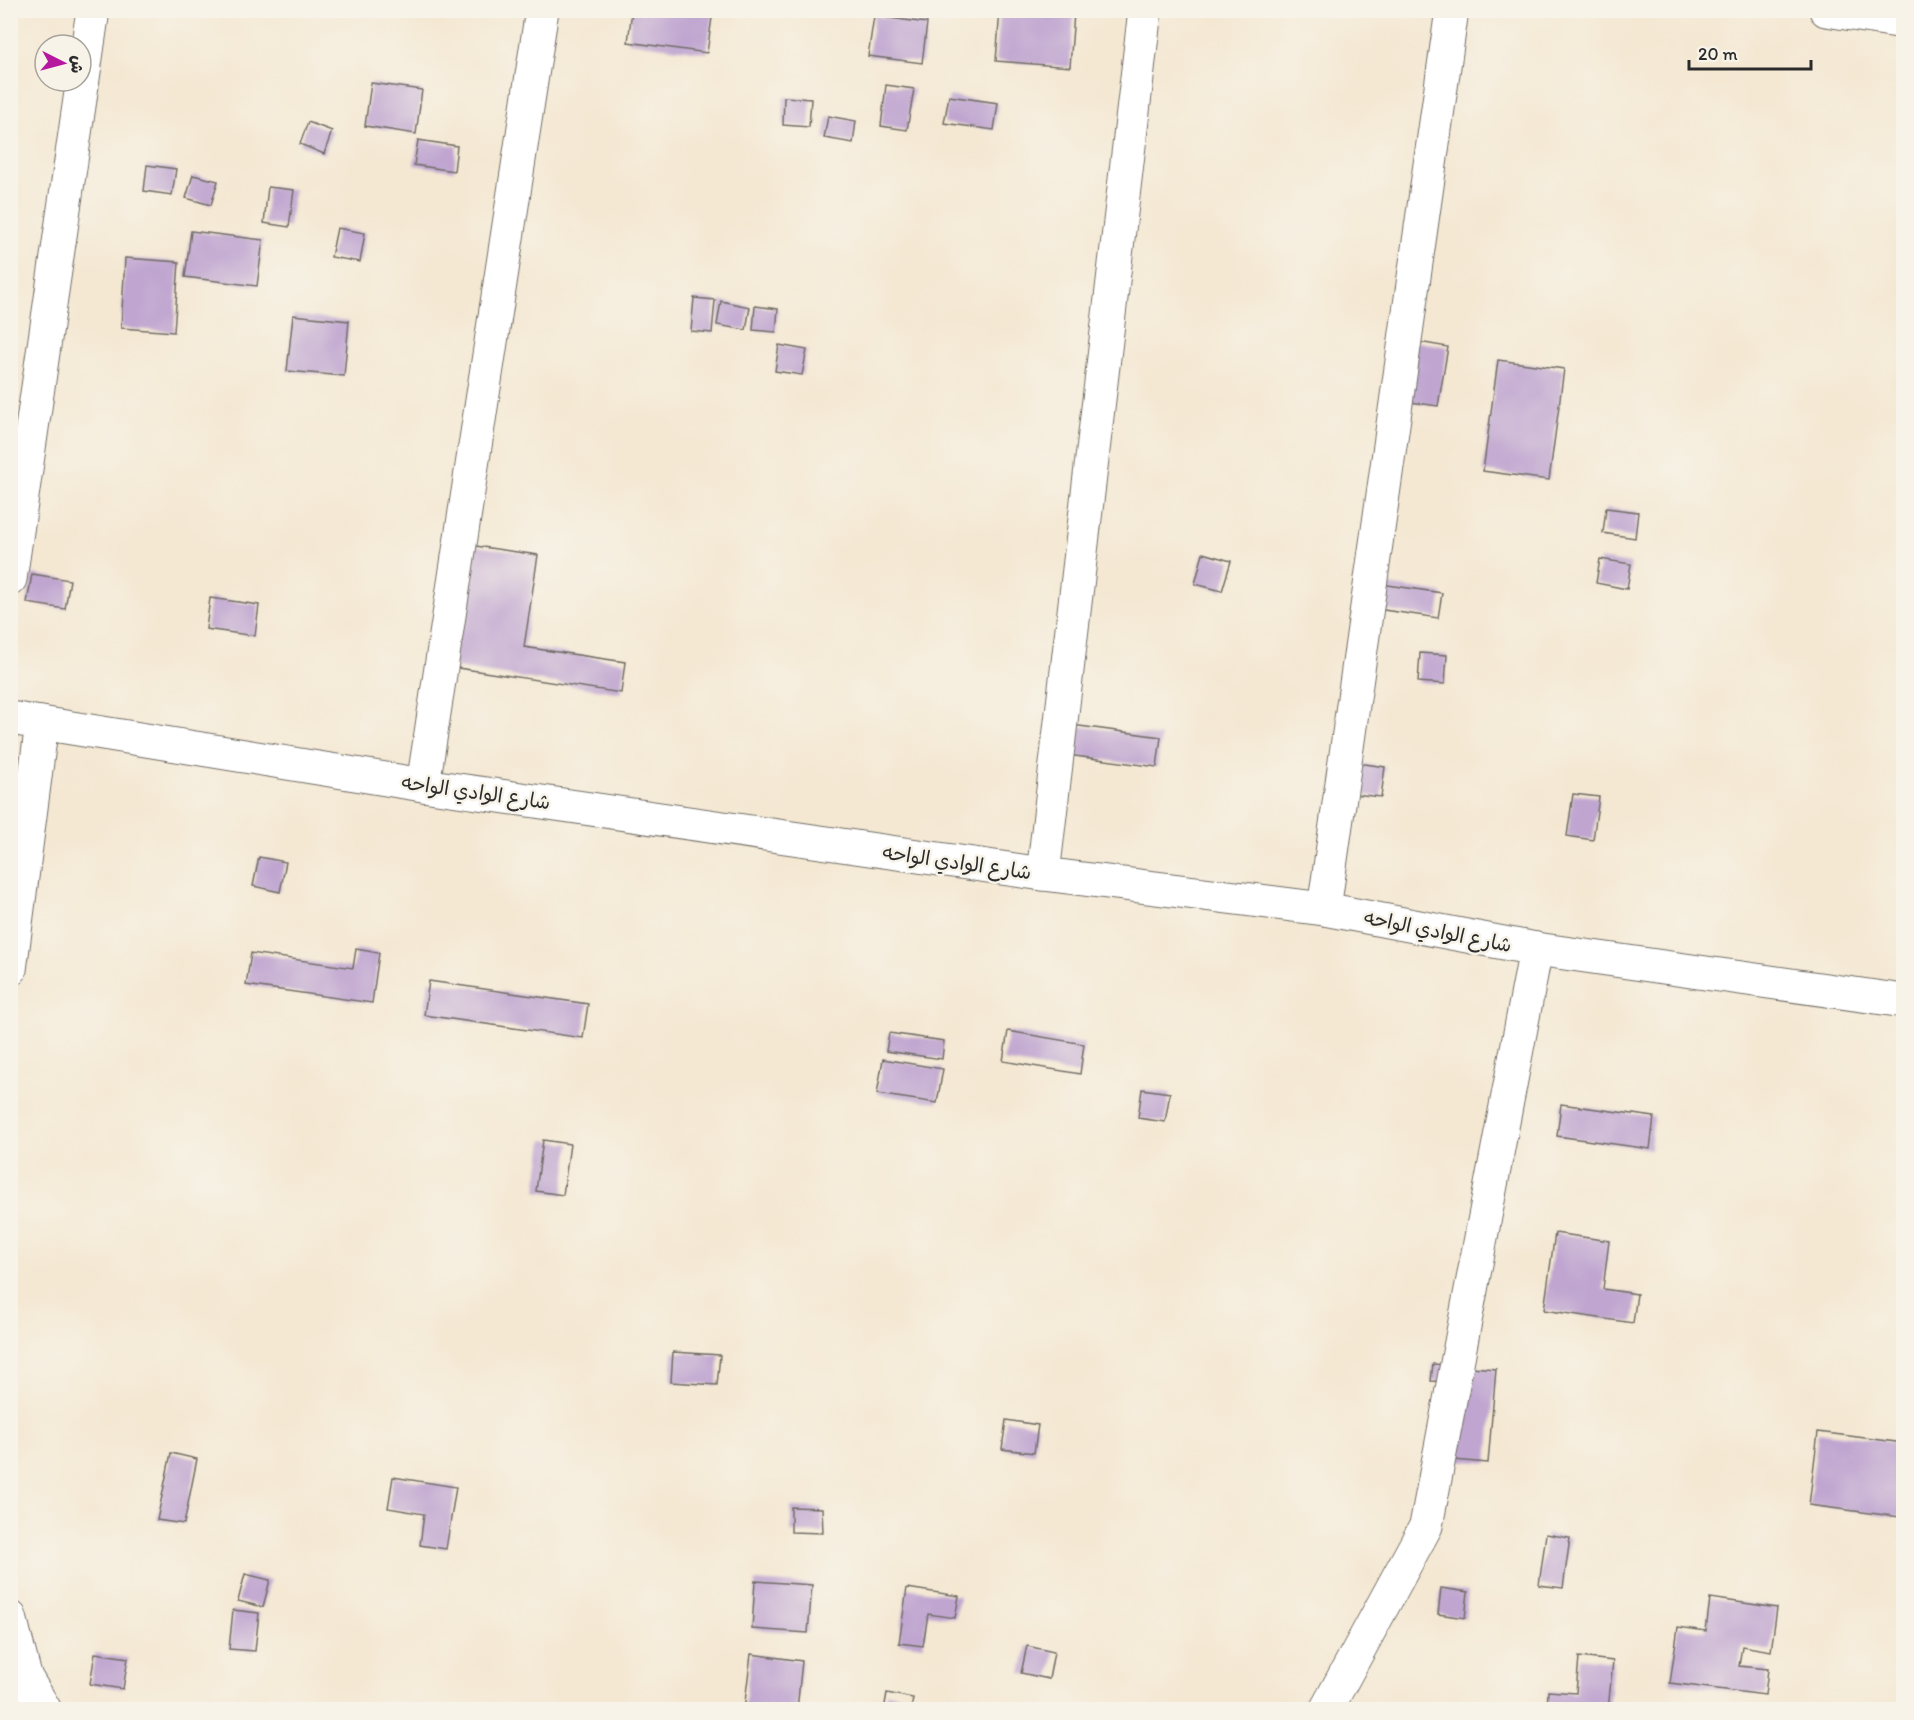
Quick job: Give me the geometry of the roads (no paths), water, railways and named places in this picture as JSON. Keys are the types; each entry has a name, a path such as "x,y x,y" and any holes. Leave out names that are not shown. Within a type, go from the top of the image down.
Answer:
{"street":[{"path":"10,579 93,10"},
{"path":"423,785 542,10"},
{"path":"1043,874 1145,10"},
{"path":"1324,909 1452,10"},
{"path":"1826,10 1904,22"},
{"path":"10,970 26,721"},
{"name":"شارع الوادي الواحه","path":"26,721 423,785 1043,874 1324,909 1536,950 1904,1001"},
{"path":"1326,1710 1426,1526 1536,950"},
{"path":"10,1617 18,1676 45,1710"}]}
